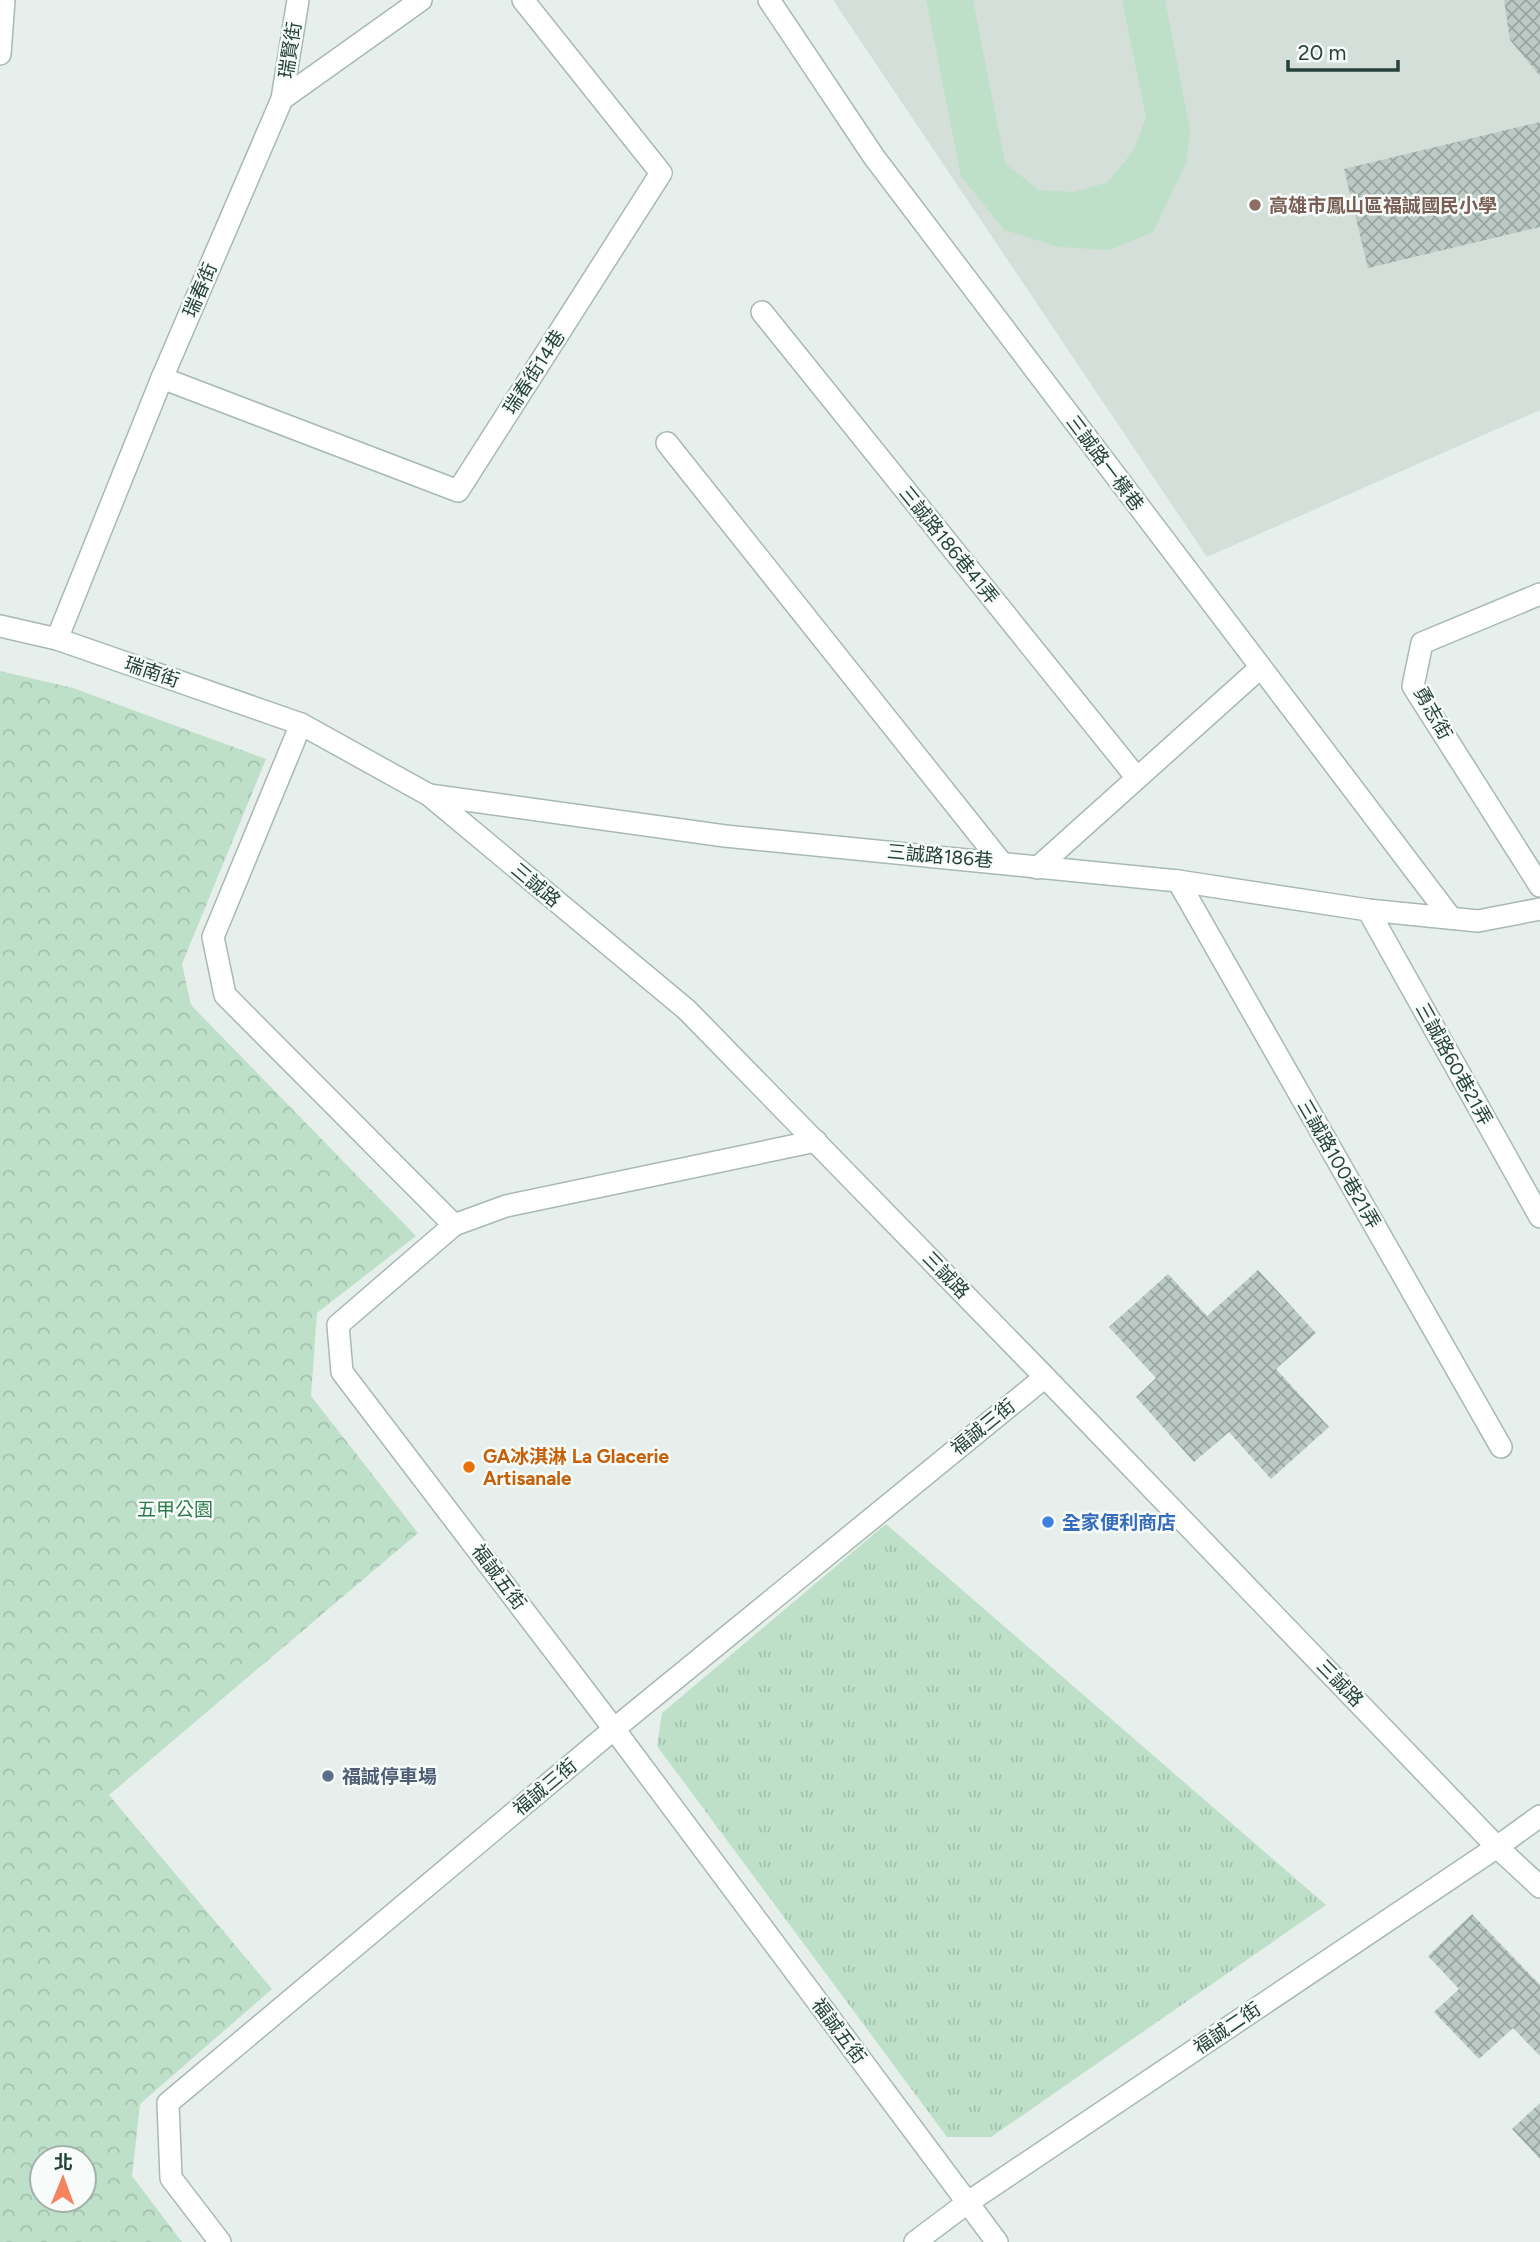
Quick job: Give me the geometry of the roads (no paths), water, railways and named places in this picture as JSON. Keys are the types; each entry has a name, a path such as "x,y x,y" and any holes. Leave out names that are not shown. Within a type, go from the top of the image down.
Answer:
{"street":[{"name":"瑞賢街","path":"282,99 298,0"},
{"path":"282,99 421,0"},
{"name":"瑞春街14巷","path":"162,378 458,491 661,173 523,0"},
{"name":"三誠路一橫巷","path":"769,0 874,158 1451,918"},
{"path":"0,54 3,3"},
{"name":"瑞春街","path":"57,639 162,378 282,99"},
{"name":"三誠路186巷41弄","path":"762,312 1137,778"},
{"path":"667,443 1001,862"},
{"name":"勇志街","path":"1540,594 1422,643 1413,686 1540,886"},
{"name":"瑞南街","path":"0,626 57,639 301,724"},
{"path":"1037,868 1260,668"},
{"path":"301,724 213,937 225,995 454,1225"},
{"name":"三誠路","path":"301,724 429,795 687,1010 1497,1847 1540,1887"},
{"name":"三誠路186巷","path":"429,795 725,836 1178,881 1368,910 1478,920 1540,909"},
{"name":"三誠路100巷21弄","path":"1178,881 1501,1447"},
{"name":"三誠路60巷21弄","path":"1368,910 1540,1217"},
{"name":"福誠五街","path":"816,1141 506,1206 454,1225 338,1325 342,1372 614,1729 997,2242"},
{"name":"福誠三街","path":"219,2242 172,2178 168,2103 614,1729 1045,1377"},
{"name":"福誠二街","path":"915,2242 967,2203 1540,1816"}],"place":[{"name":"高雄市鳳山區福誠國民小學","path":"1255,205"},
{"name":"GA冰淇淋 La Glacerie Artisanale","path":"469,1467"},
{"name":"全家便利商店","path":"1048,1522"},
{"name":"福誠停車場","path":"328,1776"}],"park label":[{"name":"五甲公園","path":"175,1509"}]}
